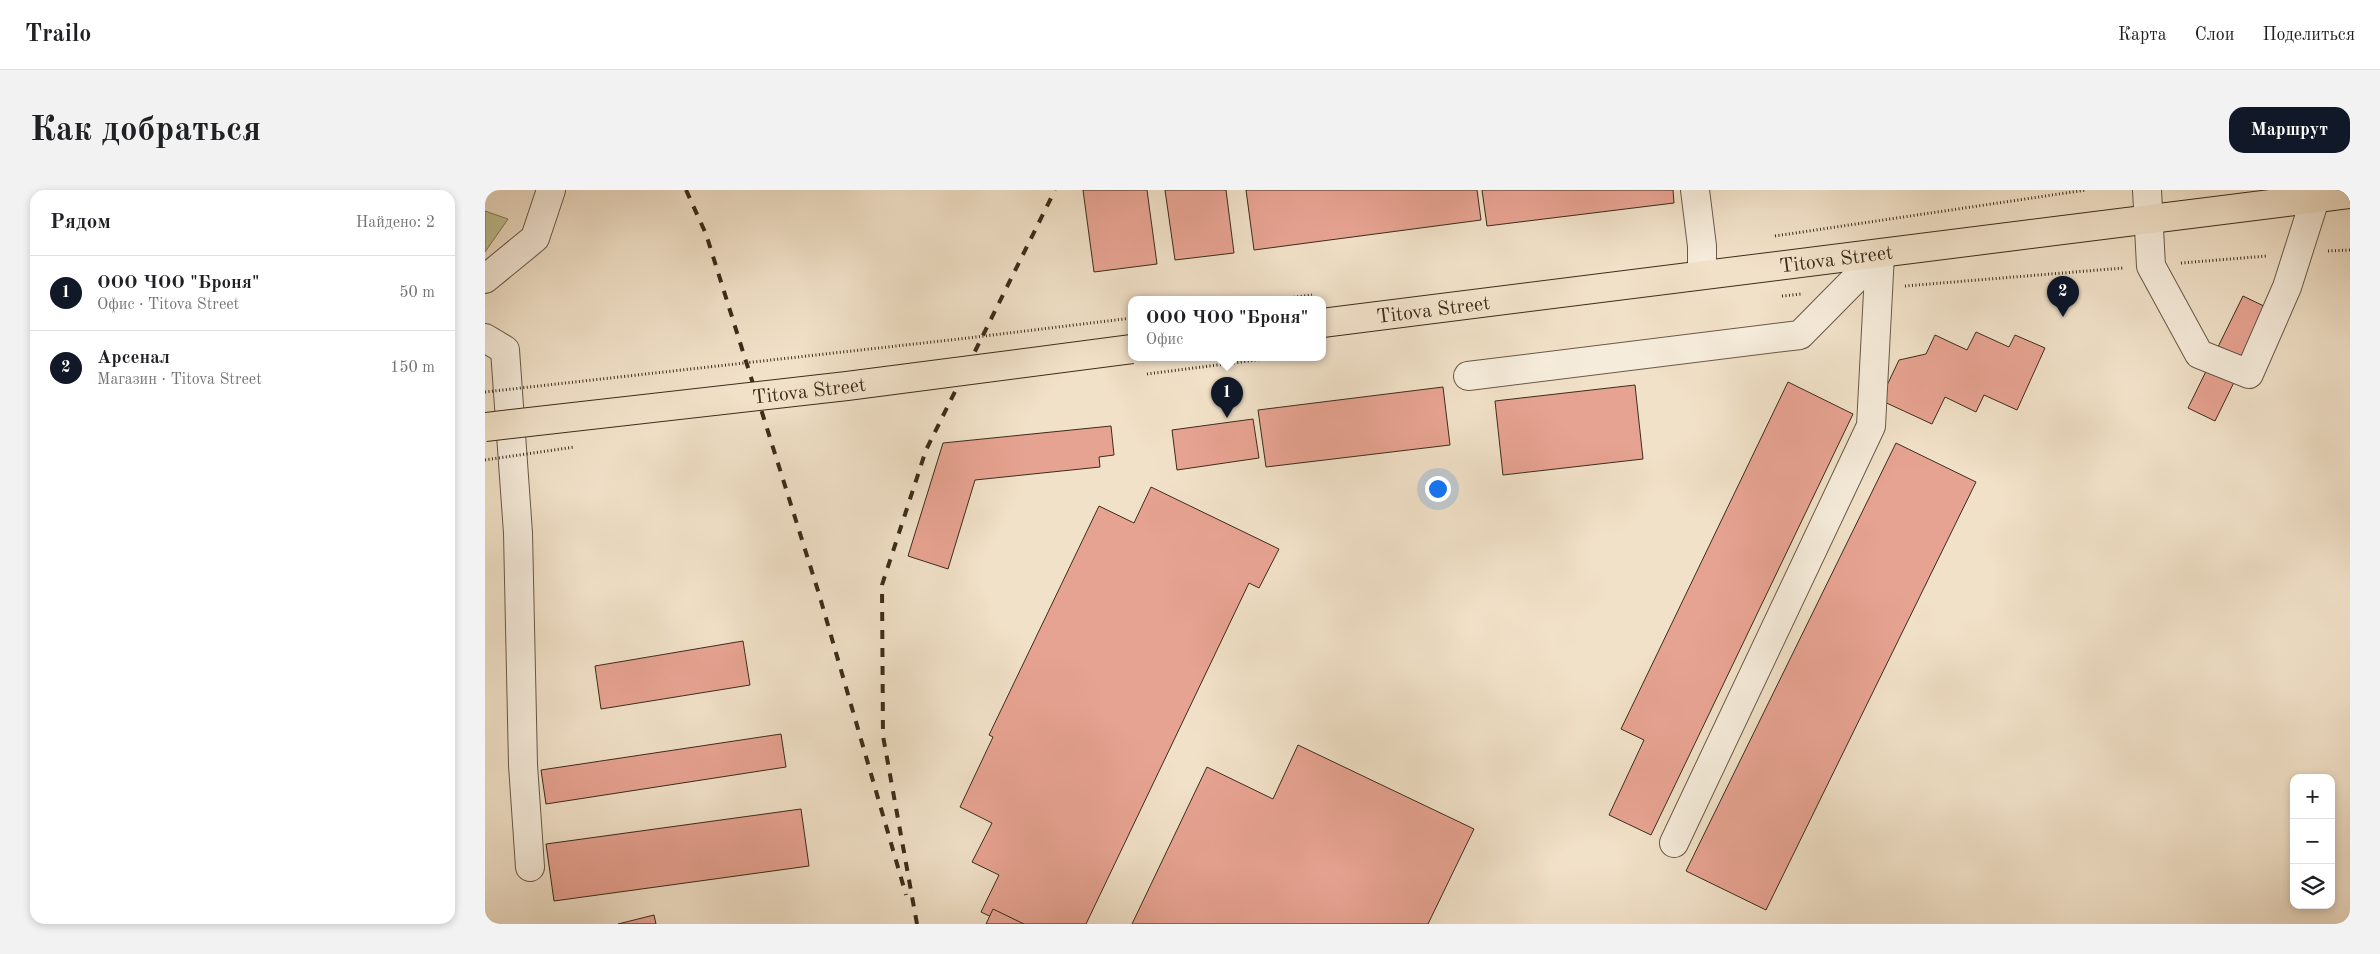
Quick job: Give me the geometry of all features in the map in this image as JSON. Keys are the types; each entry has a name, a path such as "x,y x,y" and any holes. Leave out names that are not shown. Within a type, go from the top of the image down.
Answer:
{"main road":[{"name":"Titova Street","path":"1326,322 2147,220 2292,198 2350,194"},
{"name":"Titova Street","path":"485,427 857,385 1128,350"}],"lane":[{"path":"485,279 535,238 551,190"},
{"path":"1695,190 1702,246 1702,275"},
{"path":"2147,190 2147,220 2151,266 2199,354 2249,374 2287,287 2292,198"},
{"path":"1674,842 1871,426 1880,254"},
{"path":"1468,376 1800,335 1880,254"},
{"path":"485,338 505,350 518,533 523,765 530,867"}],"path":[{"path":"1771,236 2086,190"},
{"path":"2320,252 2350,250"},
{"path":"1878,288 2270,256"},
{"path":"1775,296 1843,291"},
{"path":"485,392 1128,318"}],"shaded area":[{"path":"485,211 508,219 485,252"}],"building":[{"path":"1083,190 1147,190 1157,264 1094,272"},
{"path":"1165,190 1226,190 1234,253 1175,260"},
{"path":"1246,190 1477,190 1481,220 1254,250"},
{"path":"1482,190 1673,190 1674,203 1487,226"},
{"path":"2243,296 2270,309 2215,421 2188,408"},
{"path":"1976,332 2009,347 2015,335 2045,348 2017,410 1984,395 1976,412 1945,397 1932,424 1880,400 1899,360 1926,354 1935,335 1967,350"},
{"path":"1788,382 1853,414 1651,835 1609,815 1644,740 1621,729"},
{"path":"1635,385 1643,459 1503,475 1495,401"},
{"path":"1443,387 1450,445 1266,467 1258,410"},
{"path":"1253,419 1259,458 1177,470 1172,430"},
{"path":"1111,426 1114,455 1099,457 1100,467 975,480 948,569 908,556 943,443"},
{"path":"1896,443 1976,482 1766,910 1686,871"},
{"path":"1151,487 1279,549 1259,588 1249,583 1086,924 1006,924 981,912 999,875 972,862 992,823 960,807 993,737 989,735 1099,506 1134,523"},
{"path":"743,641 750,685 601,709 595,666"},
{"path":"781,734 786,767 546,804 541,770"},
{"path":"1298,745 1474,829 1428,924 1132,924 1207,767 1273,799"},
{"path":"801,809 809,866 554,901 546,844"},
{"path":"993,909 1024,924 986,924"},
{"path":"654,915 656,924 618,924"}],"railway":[{"path":"686,190 706,234 819,594 906,895"},
{"path":"917,924 883,736 882,585 926,450 1055,190"}],"place":[{"name":"Арсенал","path":"2063,317"},
{"name":"ООО ЧОО \"Броня\"","path":"1227,418"}]}
